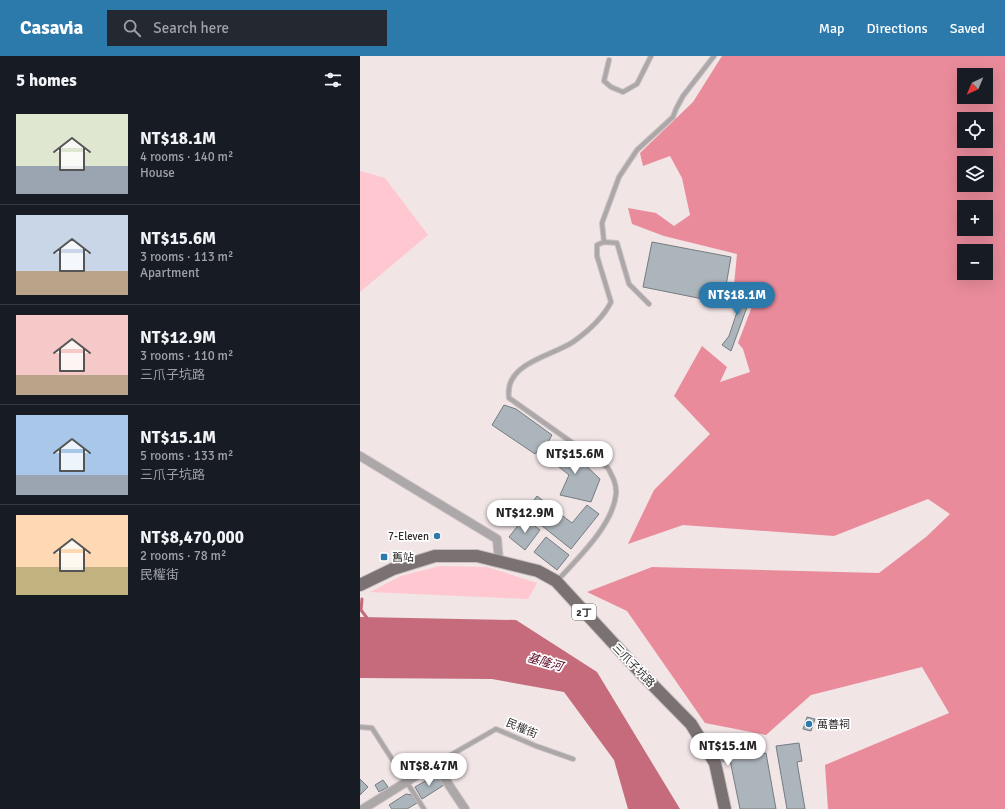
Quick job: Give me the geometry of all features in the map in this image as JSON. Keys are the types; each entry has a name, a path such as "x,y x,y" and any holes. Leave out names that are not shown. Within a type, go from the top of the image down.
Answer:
{"main road":[{"name":"三爪子坑路","path":"361,581 435,556 477,556 538,571 556,581 639,671 691,724 713,760 725,809"}],"street":[{"path":"360,456 498,539 499,561"},
{"path":"713,760 738,754"},
{"path":"435,764 465,809"},
{"name":"民權街","path":"364,809 435,764"}],"lane":[{"path":"609,60 604,81 611,87 623,92 637,84 651,56"},
{"path":"604,242 602,223 619,177 637,150 673,117 684,96 714,56"},
{"path":"556,581 591,543 610,513 616,494 614,479 608,468 510,398 508,388 513,376 535,359 572,342 606,311 611,302 597,256 597,245 604,242 617,243 629,284 649,304"},
{"path":"360,727 372,728 424,809"},
{"name":"民權街","path":"435,764 496,728 536,746 573,759"}],"shaded area":[{"path":"722,56 1005,56 1005,809 828,809 825,765 949,713 922,667 811,695 766,735 705,723 627,611 587,592 652,567 879,573 926,537 950,514 928,499 834,536 683,525 628,544 654,490 710,434 674,396 702,346 727,367 720,382 750,372 743,349 738,343 756,296 734,285 737,254 664,236 632,224 628,208 656,213 674,226 690,215 682,178 670,156 643,166 640,153 693,102"},
{"path":"360,171 385,178 428,235 360,292"},
{"path":"440,566 487,567 537,583 528,599 370,592 401,576"}],"water":[{"name":"基隆河","path":"360,617 516,620 597,672 680,809 628,809 614,760 564,692 492,679 360,678"}],"building":[{"path":"652,242 731,257 723,303 643,287"},
{"path":"729,288 751,296 731,351 722,345 729,336 741,300 726,295"},
{"path":"504,405 516,409 552,435 547,444 545,442 535,454 492,425"},
{"path":"561,442 600,479 591,502 560,495 569,475 548,458"},
{"path":"537,496 572,523 587,505 599,514 571,549 536,521 540,516 529,507"},
{"path":"524,518 540,530 525,550 509,537"},
{"path":"546,537 569,555 557,570 534,552"},
{"name":"萬善祠","path":"807,717 815,719 811,731 803,729"},
{"path":"724,738 733,746 726,754 717,746"},
{"path":"799,743 802,761 797,762 805,809 787,809 776,746"},
{"path":"766,753 776,809 740,809 730,760"},
{"path":"434,776 439,777 444,785 422,799 415,787"},
{"path":"360,779 368,787 360,795"},
{"path":"383,780 388,787 379,792 375,785"},
{"path":"406,794 412,795 417,803 407,809 392,809 389,805"}],"waterway":[{"path":"362,599 361,610 367,618"}],"place":[{"name":"7-Eleven","path":"437,536"},
{"name":"舊站","path":"384,557"},
{"name":"萬善祠","path":"809,724"}]}
